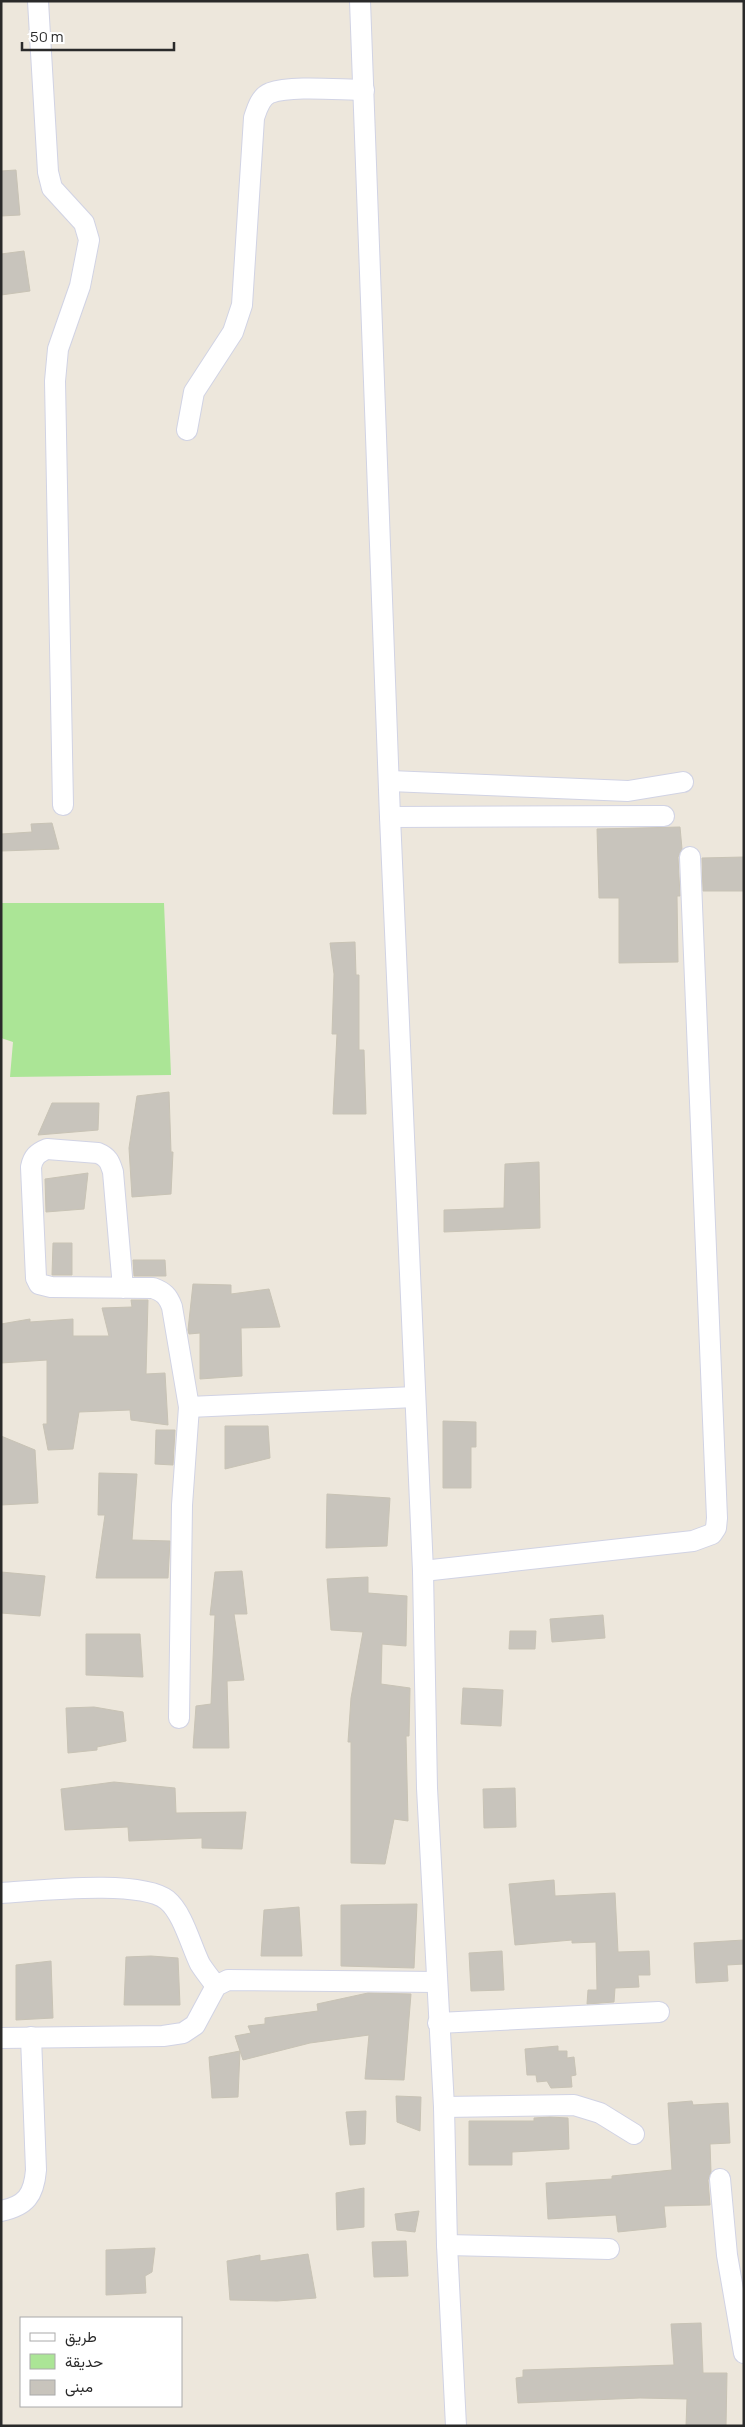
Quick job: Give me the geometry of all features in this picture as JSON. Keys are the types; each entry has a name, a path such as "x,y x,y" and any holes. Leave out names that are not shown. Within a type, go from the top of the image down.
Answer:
{"street":[{"path":"38,1 48,172 52,188 84,223 89,240 80,286 62,332 55,372 63,805"},
{"path":"360,1 384,672 423,1570 427,1788 438,2023 444,2107 447,2245 456,2426"},
{"path":"188,430 194,392 233,332 242,305 254,118 258,104 269,93 293,90 364,90"},
{"path":"390,781 628,791 683,782"},
{"path":"390,817 664,816"},
{"path":"423,1570 693,1540 712,1534 716,1528 718,1518 690,857"},
{"path":"123,1288 113,1172 110,1162 105,1156 98,1153 47,1149 40,1152 32,1158 31,1167 36,1278 39,1284 51,1287 123,1288 153,1288 162,1291 169,1298 189,1407 182,1505 179,1718"},
{"path":"189,1407 415,1397"},
{"path":"1,1893 123,1888 151,1892 168,1900 181,1921 201,1965 216,1986"},
{"path":"1,2038 163,2036 183,2033 195,2025 216,1986 228,1980 437,1982"},
{"path":"438,2023 659,2012"},
{"path":"1,2211 18,2207 28,2198 35,2183 31,2037"},
{"path":"444,2107 574,2105 600,2113 634,2134"},
{"path":"720,2179 726,2255 744,2353"},
{"path":"447,2245 609,2249"}],"green space":[{"path":"1,903 164,903 171,1075 10,1077 13,1042 1,1038"}],"building":[{"path":"16,170 20,215 1,216 1,171"},
{"path":"24,251 30,291 1,295 1,254"},
{"path":"52,823 59,849 1,851 1,834 32,832 31,824"},
{"path":"680,827 682,849 678,857 680,896 677,896 678,962 619,963 619,898 599,898 597,829"},
{"path":"744,857 744,891 703,891 702,858"},
{"path":"355,942 356,975 359,975 359,1050 364,1050 366,1114 333,1114 337,1034 332,1034 334,974 330,943"},
{"path":"169,1092 171,1152 173,1152 171,1194 132,1197 129,1148 137,1096"},
{"path":"52,1103 99,1103 98,1130 38,1135"},
{"path":"539,1162 540,1228 444,1232 444,1210 504,1208 505,1164"},
{"path":"88,1173 84,1209 46,1212 45,1179"},
{"path":"53,1243 72,1243 72,1275 52,1275"},
{"path":"133,1260 165,1260 166,1276 134,1276"},
{"path":"193,1284 231,1285 231,1294 269,1289 280,1327 241,1328 242,1376 200,1379 200,1333 189,1334 188,1330"},
{"path":"131,1300 148,1300 146,1374 165,1373 168,1425 131,1420 130,1410 79,1412 73,1449 48,1450 43,1424 47,1424 47,1360 1,1363 1,1324 30,1319 30,1322 73,1319 73,1336 109,1336 102,1308 132,1307"},
{"path":"443,1421 476,1422 476,1447 471,1447 471,1488 443,1488"},
{"path":"225,1426 268,1426 270,1458 225,1469"},
{"path":"156,1430 175,1430 173,1465 155,1464"},
{"path":"1,1436 35,1450 38,1503 1,1505"},
{"path":"99,1473 137,1474 132,1540 170,1541 168,1578 96,1578 105,1515 98,1515"},
{"path":"327,1494 390,1498 387,1546 326,1548"},
{"path":"242,1571 247,1614 234,1614 244,1680 227,1681 229,1748 193,1748 196,1706 211,1704 215,1615 210,1615 215,1572"},
{"path":"1,1572 45,1576 40,1616 1,1613"},
{"path":"368,1577 368,1593 407,1596 406,1646 382,1644 381,1684 410,1688 409,1736 406,1736 408,1821 394,1819 385,1864 351,1863 351,1742 348,1742 351,1698 363,1632 331,1630 327,1579"},
{"path":"603,1615 605,1638 552,1642 550,1619"},
{"path":"510,1631 536,1631 535,1649 509,1649"},
{"path":"86,1634 140,1634 143,1677 86,1675"},
{"path":"463,1688 503,1690 501,1726 461,1724"},
{"path":"94,1707 123,1712 126,1741 97,1747 97,1750 68,1753 66,1708"},
{"path":"114,1782 175,1788 176,1813 246,1812 242,1849 202,1848 202,1838 129,1841 128,1827 65,1830 61,1789"},
{"path":"515,1788 516,1827 484,1828 483,1789"},
{"path":"554,1880 555,1896 615,1893 618,1952 649,1951 650,1975 638,1975 639,1987 615,1988 614,2002 587,2004 588,1990 597,1990 596,1942 572,1943 572,1940 515,1945 509,1884"},
{"path":"417,1904 414,1968 341,1966 341,1905"},
{"path":"299,1907 302,1956 261,1956 264,1910"},
{"path":"744,1940 744,1964 727,1965 728,1981 696,1983 694,1943"},
{"path":"502,1951 504,1990 471,1991 469,1953"},
{"path":"126,1957 178,1958 180,2005 124,2005"},
{"path":"51,1961 53,2018 16,2020 16,1965"},
{"path":"368,1993 411,1994 404,2080 365,2079 369,2035 310,2043 243,2060 235,2036 251,2033 248,2026 265,2024 265,2018 318,2011 317,2004"},
{"path":"558,2046 558,2051 567,2051 567,2058 574,2057 576,2075 571,2076 572,2087 551,2088 547,2081 537,2082 536,2075 527,2075 525,2049"},
{"path":"240,2051 238,2097 212,2098 209,2057"},
{"path":"396,2096 421,2097 420,2131 397,2122"},
{"path":"692,2101 693,2105 728,2103 730,2143 710,2144 711,2172 708,2180 710,2205 664,2206 666,2227 618,2232 616,2215 548,2219 546,2183 612,2179 612,2176 672,2170 668,2103"},
{"path":"366,2111 365,2144 350,2145 346,2112"},
{"path":"534,2118 568,2118 569,2149 512,2152 512,2165 469,2165 469,2121 534,2121"},
{"path":"364,2188 364,2227 337,2230 336,2193"},
{"path":"419,2211 415,2232 397,2230 395,2214"},
{"path":"406,2241 408,2276 374,2277 372,2242"},
{"path":"155,2248 152,2272 145,2276 146,2293 106,2295 106,2250"},
{"path":"308,2254 316,2298 277,2301 230,2300 227,2261 260,2255 260,2261"},
{"path":"701,2323 703,2373 727,2373 726,2426 686,2426 687,2399 640,2398 518,2403 516,2378 523,2377 523,2370 674,2365 671,2324"}]}
